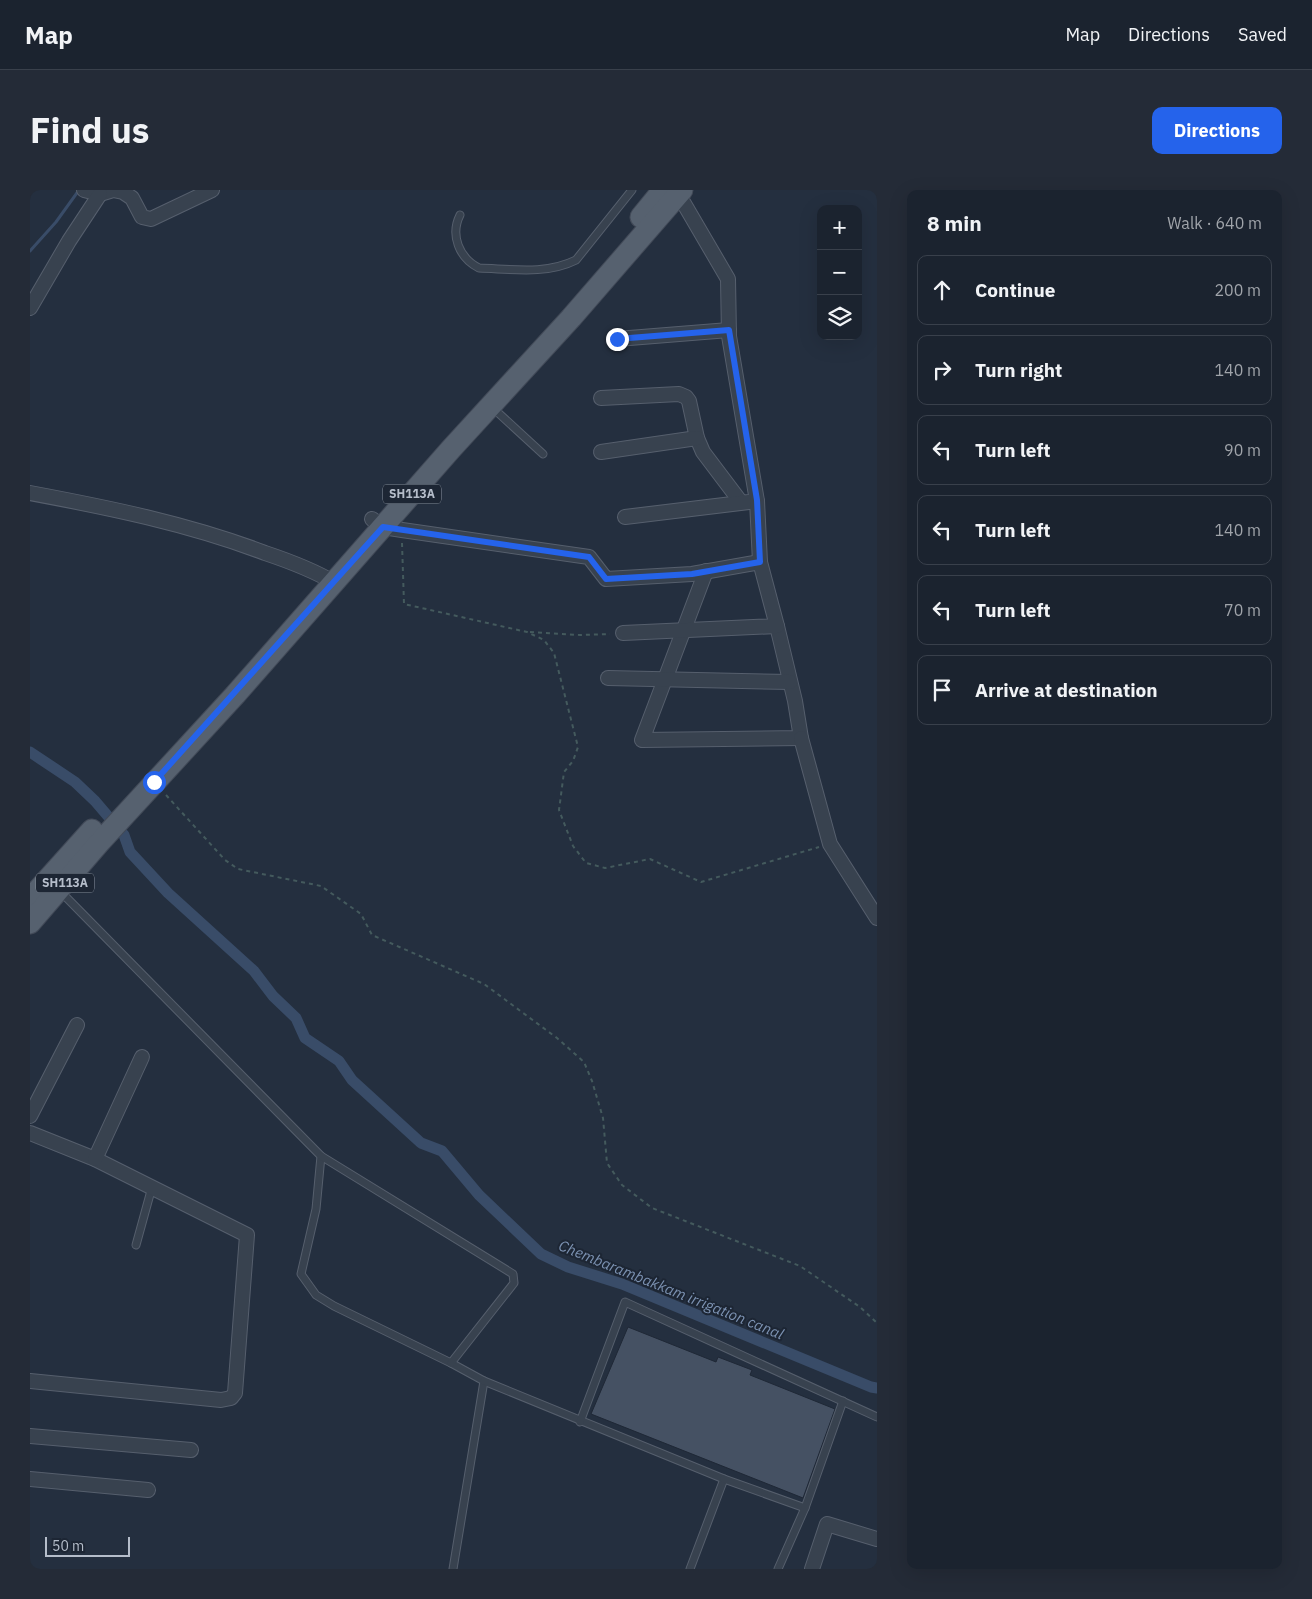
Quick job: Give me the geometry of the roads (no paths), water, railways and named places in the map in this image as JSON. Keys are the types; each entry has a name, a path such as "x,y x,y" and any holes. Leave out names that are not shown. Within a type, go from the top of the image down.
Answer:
{"main road":[{"name":"SH113A","path":"30,922 54,884 94,838 142,789 329,580 386,526 675,191"},
{"name":"SH113A","path":"386,526 614,249 675,191"},
{"name":"SH113A","path":"30,899 54,884"}],"street":[{"path":"85,190 100,194 113,190 123,192 132,198 142,217 151,219 212,190"},
{"path":"675,191 728,279 729,330 757,500 760,562 777,626 801,738 830,844 877,918"},
{"path":"30,308 69,241 100,194"},
{"path":"617,339 729,330"},
{"path":"601,398 679,394 686,397 689,401 697,438 703,452 740,502"},
{"path":"601,452 697,438"},
{"path":"30,493 112,508 179,525 246,545 329,580"},
{"path":"625,517 757,500"},
{"path":"386,526 589,557 606,579 706,572 760,562"},
{"path":"706,572 642,740 801,738"},
{"path":"623,633 777,626"},
{"path":"608,678 790,682"},
{"path":"30,1116 77,1025"},
{"path":"95,1159 142,1057"},
{"path":"30,1133 95,1159 247,1235 235,1393 231,1398 221,1400 30,1381"},
{"path":"30,1436 191,1450"},
{"path":"30,1479 148,1490"},
{"path":"812,1569 827,1524 877,1539"}],"lane":[{"path":"460,215 455,225 455,234 465,259 478,268 546,270 564,266 576,260 632,190"},
{"path":"491,406 544,454"},
{"path":"54,884 321,1156 513,1274 514,1283 452,1362"},
{"path":"321,1156 316,1209 301,1274 316,1295 334,1306 452,1362 484,1381 580,1422 724,1479 805,1508"},
{"path":"136,1245 152,1188"},
{"path":"580,1422 625,1302 877,1417"},
{"path":"453,1569 484,1381"},
{"path":"778,1569 805,1508 843,1401"},
{"path":"690,1569 724,1479"}],"waterway":[{"path":"30,251 56,222 79,190"},
{"name":"Chembarambakkam irrigation canal","path":"30,752 75,782 95,801 124,835 130,852 168,893 254,971 273,996 296,1018 305,1038 339,1061 352,1080 421,1143 442,1151 479,1195 541,1254 568,1267 622,1284 877,1388"}]}
